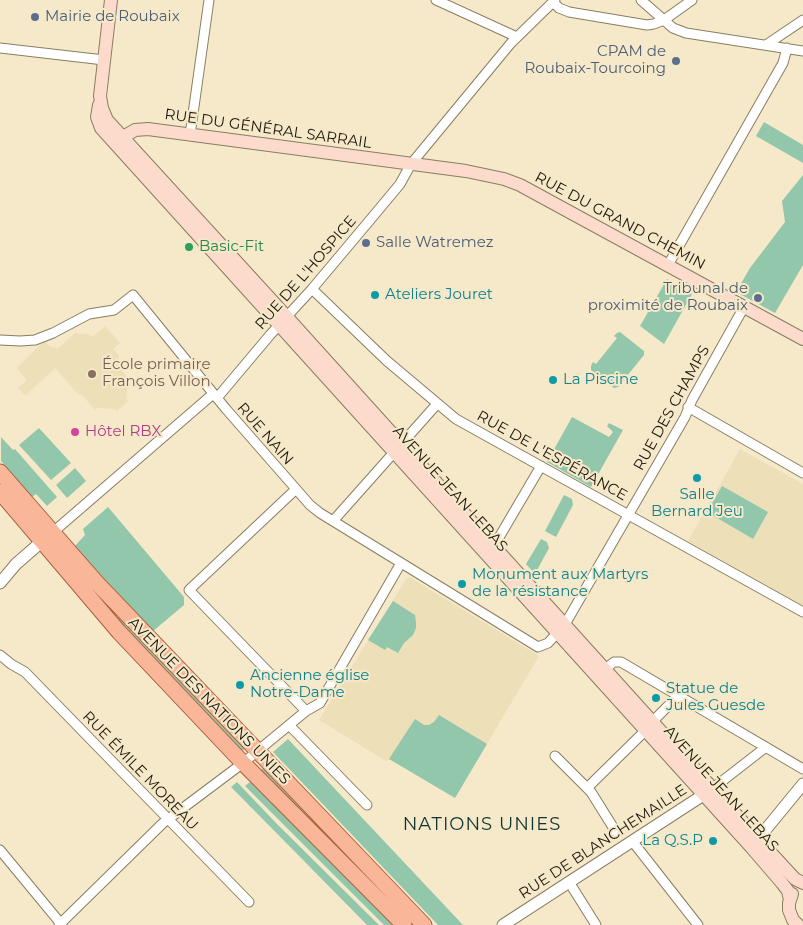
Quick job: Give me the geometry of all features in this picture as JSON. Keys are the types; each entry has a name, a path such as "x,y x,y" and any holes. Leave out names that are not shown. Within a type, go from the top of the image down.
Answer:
{"main road":[{"name":"AVENUE JEAN LEBAS","path":"111,0 97,117 101,128 283,320"},
{"name":"AVENUE JEAN LEBAS","path":"100,96 105,115 122,137 283,320 754,843 788,891 790,900"},
{"name":"RUE DU GÉNÉRAL SARRAIL","path":"122,137 140,129 412,164"},
{"name":"RUE DU GRAND CHEMIN","path":"412,164 486,175 510,181 803,338"},
{"name":"AVENUE DES NATIONS UNIES","path":"0,472 111,623 243,763 404,925"},
{"name":"AVENUE DES NATIONS UNIES","path":"0,492 96,582 424,925"},
{"name":"AVENUE JEAN LEBAS","path":"754,843 803,884"},
{"path":"795,923 789,910 790,900 794,892 803,884"}],"street":[{"path":"190,135 209,0"},
{"path":"436,0 517,37"},
{"path":"641,0 675,29 686,33 803,51"},
{"path":"554,1 558,8 569,12 640,24 654,24 664,20 692,0"},
{"name":"RUE DE L'HOSPICE","path":"47,537 215,396 312,289 396,189 412,164 517,37 554,1"},
{"path":"766,45 803,20"},
{"path":"0,48 104,60"},
{"path":"668,265 783,63 788,48"},
{"name":"RUE DE L'ESPÉRANCE","path":"312,289 380,355 456,419 803,612"},
{"name":"RUE NAIN","path":"0,340 35,340 53,333 89,314 114,310 134,295 215,396 295,490 316,510 534,646 545,645 561,629"},
{"name":"RUE DES CHAMPS","path":"561,629 629,515 744,307"},
{"path":"333,521 437,404"},
{"path":"688,407 803,473"},
{"path":"491,551 541,466"},
{"path":"295,490 189,590 306,711"},
{"path":"0,583 15,565 47,537"},
{"path":"0,850 61,924 168,819 258,752 306,711 320,703 402,563"},
{"name":"RUE ÉMILE MOREAU","path":"0,655 5,664 25,672 249,902"},
{"path":"601,673 614,662 622,662 803,769"},
{"path":"587,788 678,695"},
{"path":"289,725 367,805"},
{"name":"RUE DE BLANCHEMAILLE","path":"503,925 708,792 766,747"},
{"path":"555,756 587,788 602,808 616,832"},
{"path":"754,843 803,784"},
{"path":"633,842 698,925"},
{"path":"569,882 596,925"}],"shaded area":[{"name":"École primaire François Villon","path":"105,326 120,343 113,349 119,355 118,366 130,380 128,382 126,399 128,401 117,411 115,409 97,408 95,410 55,368 25,396 18,388 27,380 17,368 44,341 51,347 58,348 75,333 88,334 92,337"},
{"path":"740,449 803,484 803,606 688,541"},
{"path":"411,578 539,656 455,798 390,759 386,761 319,720 406,579"}],"green space":[{"path":"764,122 803,145 803,163 756,136"},
{"path":"803,175 803,265 775,313 736,292 750,268 785,222 782,201"},
{"path":"667,279 692,294 664,344 640,326"},
{"path":"620,332 644,351 644,355 618,387 614,388 591,370 591,366 593,362 596,364 617,338 614,336"},
{"path":"572,417 609,437 613,432 607,426 609,423 623,430 591,487 547,462"},
{"path":"39,428 71,463 51,480 19,445"},
{"path":"1,437 13,450 15,449 57,497 47,506 36,494 32,497 1,461"},
{"path":"75,468 86,481 67,498 56,485"},
{"path":"722,486 768,512 753,539 707,512"},
{"path":"564,495 572,499 573,505 556,537 545,531"},
{"path":"108,507 184,597 184,605 152,632 74,547 85,535 83,529"},
{"path":"541,539 547,542 549,548 535,574 526,564"},
{"path":"393,601 415,615 416,622 413,635 404,643 398,653 387,647 385,650 368,640"},
{"path":"120,615 246,748 239,754 115,620"},
{"path":"439,715 487,744 455,798 389,759 415,719 424,725 429,725"},
{"path":"288,739 463,925 438,925 273,752"},
{"path":"265,766 417,925 410,925 258,773"},
{"path":"237,782 379,925 367,925 231,787"},
{"path":"250,782 394,925 384,925 245,786"}],"place":[{"name":"Mairie de Roubaix","path":"35,17"},
{"name":"CPAM de Roubaix-Tourcoing","path":"676,61"},
{"name":"Salle Watremez","path":"366,243"},
{"name":"Basic-Fit","path":"189,247"},
{"name":"Ateliers Jouret","path":"375,295"},
{"name":"Tribunal de proximité de Roubaix","path":"758,298"},
{"name":"École primaire François Villon","path":"92,374"},
{"name":"La Piscine","path":"553,380"},
{"name":"Hôtel RBX","path":"75,432"},
{"name":"Salle Bernard Jeu","path":"697,478"},
{"name":"Monument aux Martyrs de la résistance","path":"462,584"},
{"name":"Ancienne église Notre-Dame","path":"240,685"},
{"name":"Statue de Jules Guesde","path":"656,698"},
{"name":"La Q.S.P","path":"713,841"}],"district":[{"name":"NATIONS UNIES","path":"482,825"}]}
